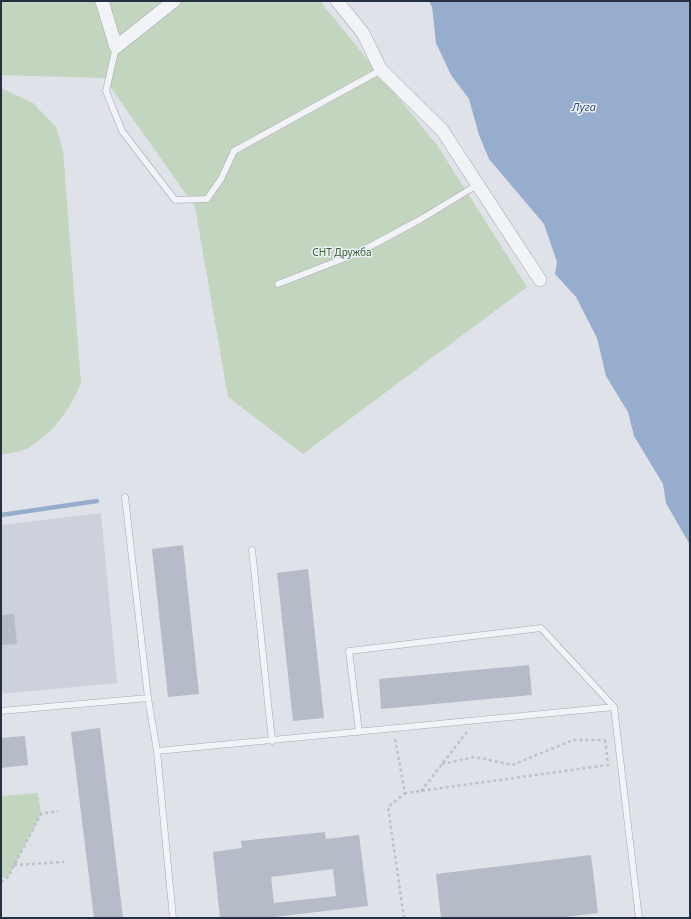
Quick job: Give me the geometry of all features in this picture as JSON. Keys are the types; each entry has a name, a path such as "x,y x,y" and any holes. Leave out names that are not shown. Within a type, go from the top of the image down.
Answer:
{"street":[{"path":"102,1 116,47 174,1"},
{"path":"337,1 363,32 381,70 442,130 540,280"}],"lane":[{"path":"116,47 106,91 122,131 175,200 206,199 221,179 234,151 381,70"},
{"path":"278,284 358,253 421,219 477,184"},
{"path":"125,498 148,698 157,751 173,918"},
{"path":"252,550 272,741"},
{"path":"359,732 349,651 541,628 614,707 639,918"},
{"path":"1,711 148,698"},
{"path":"157,751 614,707"}],"path":[{"path":"421,791 476,721"},
{"path":"393,729 405,793"},
{"path":"404,918 388,807 405,793 608,765 605,734"},
{"path":"442,764 475,757 512,765 573,740 605,740"},
{"path":"1,882 8,877 41,814 58,811"},
{"path":"14,865 64,862"}],"shaded area":[{"path":"101,513 117,683 1,694 1,525"}],"green space":[{"name":"СНТ Дружба","path":"1,1 320,1 437,145 527,287 303,454 228,397 195,207 104,78 1,75"},
{"path":"1,88 33,103 56,127 63,151 81,383 72,402 53,428 28,448 1,455"},
{"path":"38,793 41,814 8,877 1,878 1,796"}],"water":[{"name":"Луга","path":"429,1 690,1 690,545 666,503 663,484 634,436 628,412 606,376 597,338 576,297 555,274 557,262 544,224 489,159 479,135 469,99 451,75 436,43 432,7"}],"building":[{"path":"183,545 199,694 168,697 152,549"},
{"path":"308,569 324,718 293,721 277,573"},
{"path":"14,614 17,644 1,645 1,615"},
{"path":"529,665 532,695 381,709 379,679"},
{"path":"100,728 123,918 94,918 71,732"},
{"path":"25,736 28,765 1,768 1,738"},
{"path":"325,832 326,839 359,835 368,906 266,918 220,918 213,852 242,848 241,841","holes":["333,869 336,896 274,903 271,877"]},
{"path":"591,855 598,913 559,918 441,918 436,874"}],"waterway":[{"path":"1,515 97,501"}]}
